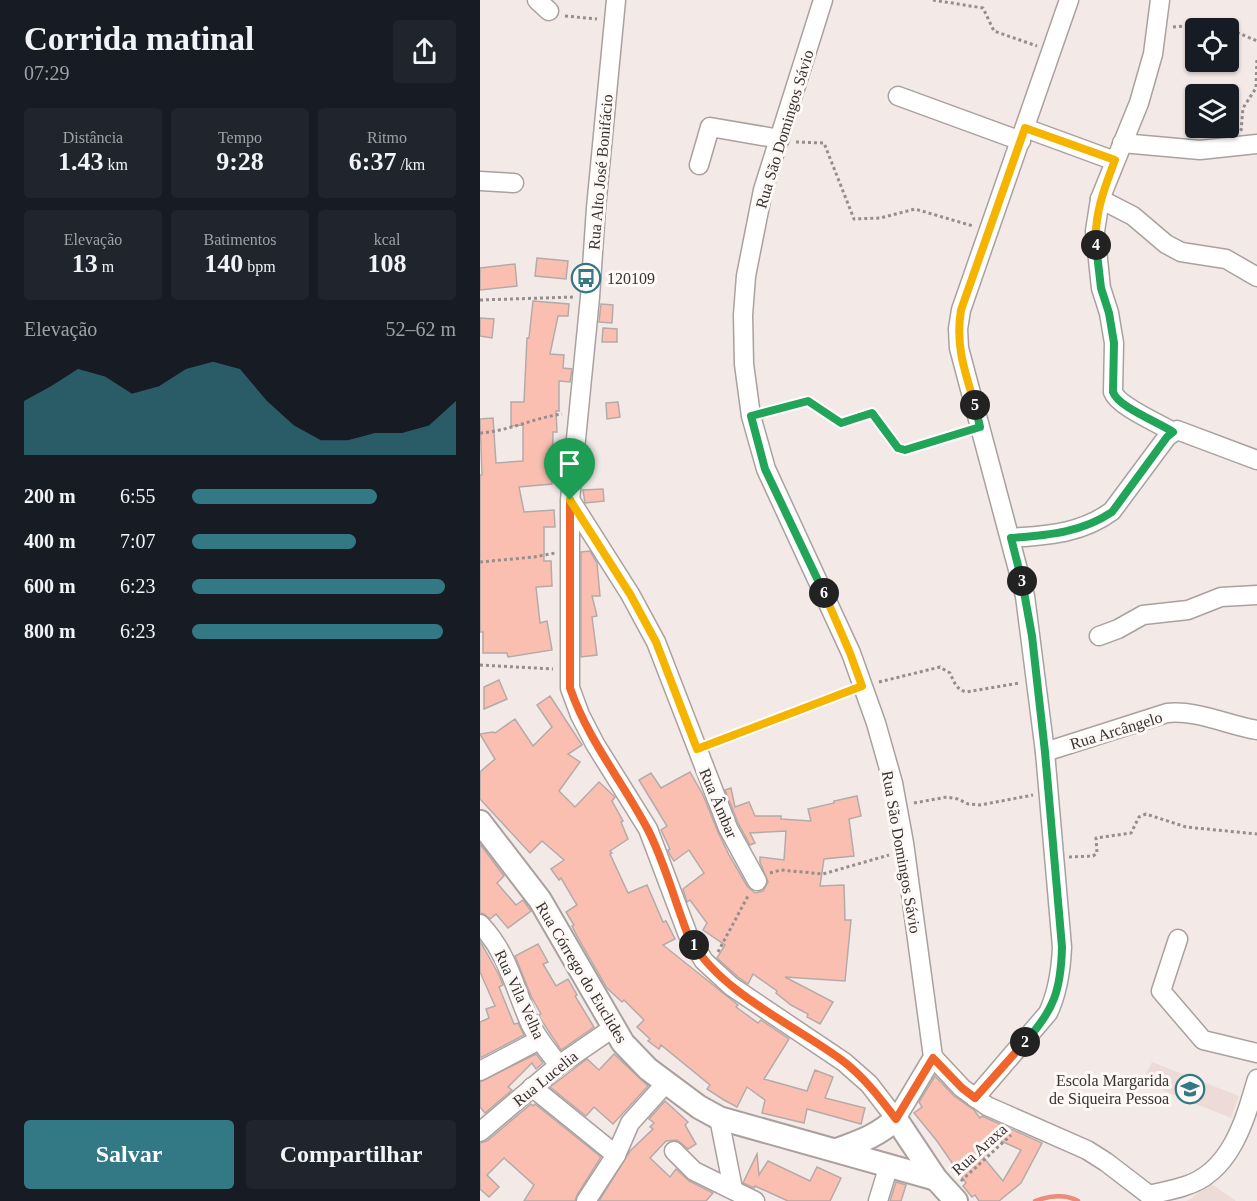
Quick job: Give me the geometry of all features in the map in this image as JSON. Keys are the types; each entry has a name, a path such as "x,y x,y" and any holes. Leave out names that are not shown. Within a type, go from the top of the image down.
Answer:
{"main road":[{"name":"Rua Córrego do Euclides","path":"480,822 540,900 623,1043 648,1069 699,1107 719,1118 889,1165 947,1191"},
{"path":"837,1150 870,1138 896,1119"},
{"name":"Rua Alto José Bonifácio","path":"896,1119 947,1191"}],"street":[{"name":"Rua Alto José Bonifácio","path":"616,0 570,500 570,688 580,715 648,829 688,935 704,961 731,986 844,1062 869,1084 896,1119"},
{"name":"Rua São Domingos Sávio","path":"823,0 763,190 746,276 743,315 744,364 751,416 765,469 846,642 876,723 893,783 905,852 933,1058"},
{"path":"975,1098 1048,1013 1054,1001 1061,971 1062,947 1045,752 1026,596 959,348 958,329 961,310 1069,0"},
{"path":"1160,0 1154,54 1139,103 1100,199 1095,231 1101,288 1113,335 1113,392 1115,398 1122,405 1173,432"},
{"path":"898,96 1115,160"},
{"path":"699,165 710,127 779,140"},
{"path":"1122,143 1200,150 1248,145"},
{"path":"480,181 513,183"},
{"path":"1100,199 1133,216 1166,244 1181,252 1226,260 1257,277"},
{"path":"1011,538 1060,534 1078,530 1103,518 1112,512 1167,437 1177,430 1257,460"},
{"name":"Rua Âmbar","path":"570,500 630,594 656,642 728,828 757,881"},
{"path":"1099,636 1118,629 1143,615 1188,610 1221,597 1257,594"},
{"name":"Rua Arcângelo","path":"1045,752 1167,713 1188,713 1233,726 1257,730"},
{"name":"Rua Vila Velha","path":"480,924 493,937 502,953 530,1024 539,1040 559,1065"},
{"path":"1178,939 1154,994 1203,1040 1257,1053"},
{"name":"Rua Lucelia","path":"480,1132 559,1065 613,1028"},
{"path":"480,1071 539,1040"},
{"path":"896,1119 933,1058 975,1098 1087,1150 1106,1162 1148,1198 1187,1186 1206,1176 1221,1162 1234,1145 1247,1114 1257,1079"},
{"path":"586,1201 616,1155 630,1124 666,1083"},
{"path":"532,1087 616,1155"},
{"path":"719,1118 728,1195"},
{"path":"674,1151 694,1171 728,1195 755,1201"},
{"path":"878,1201 889,1165"}],"path":[{"path":"933,0 983,8 994,31 1052,51"},
{"path":"543,5 563,16 614,20"},
{"path":"1156,29 1215,23 1257,41"},
{"path":"1248,145 1243,108 1256,88 1257,58"},
{"path":"779,140 824,143 854,219 880,218 915,209 990,231"},
{"path":"480,300 590,297"},
{"path":"751,416 808,401 841,423 872,413 898,448 905,450 980,427"},
{"path":"480,433 495,432 529,420 561,414 579,414"},
{"path":"480,562 534,557 570,549"},
{"path":"480,665 569,669"},
{"path":"697,749 862,686 940,667 950,673 959,690 966,692 982,691 1036,679"},
{"path":"897,805 947,797 968,804 980,805 1049,792"},
{"path":"1054,857 1093,856 1097,853 1096,838 1131,833 1139,817 1146,814 1186,827 1257,834"},
{"path":"710,967 757,881 769,873 781,870 823,874 905,852"},
{"name":"Rua Araxa","path":"947,1191 1025,1123"}],"shaded area":[{"name":"Escola Margarida de Siqueira Pessoa","path":"1152,1062 1239,1096 1231,1118 1142,1082"},
{"path":"1210,1183 1236,1201 1186,1201"}],"building":[{"path":"537,258 568,261 566,279 535,276"},
{"path":"515,264 517,286 480,290 480,268"},
{"path":"533,301 569,304 568,316 558,316 550,354 564,355 563,368 572,369 570,382 559,381 559,411 556,411 557,432 553,432 552,484 519,487 524,512 554,510 555,527 544,527 544,561 551,561 552,586 536,587 540,623 547,621 552,650 508,657 507,653 483,653 483,632 480,632 480,475 482,475 480,419 493,418 496,463 523,461 523,425 511,426 511,402 524,402 527,338 529,338"},
{"path":"601,304 613,305 612,323 599,322"},
{"path":"480,318 494,319 492,338 480,336"},
{"path":"603,328 617,329 617,342 602,342"},
{"path":"618,402 620,417 607,419 606,403"},
{"path":"603,489 604,501 585,503 583,490"},
{"path":"590,551 597,563 600,596 592,596 597,616 592,617 597,655 581,657 581,552"},
{"path":"499,680 507,699 484,709 484,687"},
{"path":"550,696 582,745 568,754 580,762 559,791 575,807 599,782 615,797 612,801 623,821 621,822 628,839 610,851 612,853 610,854 628,893 647,885 663,922 666,921 675,939 663,945 738,1005 736,1007 758,1023 761,1020 789,1039 764,1079 807,1091 815,1070 833,1077 825,1098 865,1108 861,1124 807,1109 804,1123 762,1113 765,1100 747,1087 737,1107 707,1089 710,1085 661,1045 659,1049 648,1041 650,1039 637,1027 644,1020 624,1000 622,1002 607,988 566,912 577,905 561,878 559,880 551,869 564,860 542,841 530,853 480,799 480,772 495,759 480,734 495,733 515,719 533,746 552,727 537,705"},
{"path":"690,772 703,795 729,855 747,886 755,893 763,891 768,882 760,857 784,860 786,831 750,833 755,843 750,845 738,823 725,790 731,788 735,807 749,802 755,816 781,816 781,819 811,821 808,809 857,796 861,816 849,819 854,856 824,859 820,886 844,885 845,920 851,920 845,981 785,977 833,1002 820,1024 807,1017 808,1014 791,1005 776,993 777,991 753,974 748,984 717,958 725,945 703,930 707,923 690,900 687,902 683,889 704,873 689,850 674,861 661,830 667,826 639,780 651,773 661,788"},
{"path":"480,844 504,876 497,883 516,905 523,900 531,911 508,928 496,914 490,919 480,913"},
{"path":"480,941 499,975 503,985 499,987 514,1024 518,1023 524,1035 480,1058 480,1022 489,1018 486,1009 495,1006 480,972"},
{"path":"538,944 548,962 543,964 556,986 568,979 577,995 575,996 594,1027 561,1050 540,1018 541,1014 515,956"},
{"path":"536,1054 543,1063 536,1069 532,1063 508,1087 512,1090 485,1113 480,1107 480,1082"},
{"path":"614,1054 648,1086 613,1124 594,1107 586,1116 550,1087 587,1059 599,1070"},
{"path":"935,1076 980,1118 982,1116 1042,1143 1021,1183 999,1201 979,1201 975,1195 972,1197 963,1186 966,1183 937,1141 914,1113 922,1107 919,1102","holes":["999,1140 1021,1150 1003,1181 983,1157"]},
{"path":"665,1101 688,1122 685,1125 696,1144 688,1149 677,1140 666,1141 650,1158 670,1177 676,1169 689,1181 713,1193 706,1201 599,1201 630,1151 653,1129 650,1127 654,1123 649,1119"},
{"path":"531,1104 533,1106 535,1104 601,1157 575,1201 524,1201 534,1185 504,1158 487,1175 499,1187 489,1197 480,1189 480,1143 487,1141"},
{"path":"757,1154 759,1175 768,1161 810,1181 817,1167 841,1178 830,1201 788,1201 743,1183"},
{"path":"896,1182 906,1185 901,1201 890,1201"}],"waterway":[{"path":"1035,1201 1056,1196 1078,1201"}],"place":[{"name":"120109","path":"586,278"},
{"name":"Escola Margarida de Siqueira Pessoa","path":"1190,1089"}],"route":[{"path":"1025,128 1115,160 1100,199 1095,231 1101,288 1109,313 1114,343 1113,392 1122,405 1173,432 1112,512 1103,518 1078,530 1060,534 1011,538 1026,596 1032,636 1045,752 1062,947 1061,971 1054,1001 1048,1013 975,1098 933,1058 896,1119 869,1084 844,1062 731,986 704,961 688,935 648,829 595,744 580,715 570,688 570,500 630,594 656,642 697,749 862,686 850,653 799,538 765,469 751,416 808,401 841,423 872,413 898,448 902,450 980,427 959,348 958,329 961,310 1025,128"}]}
